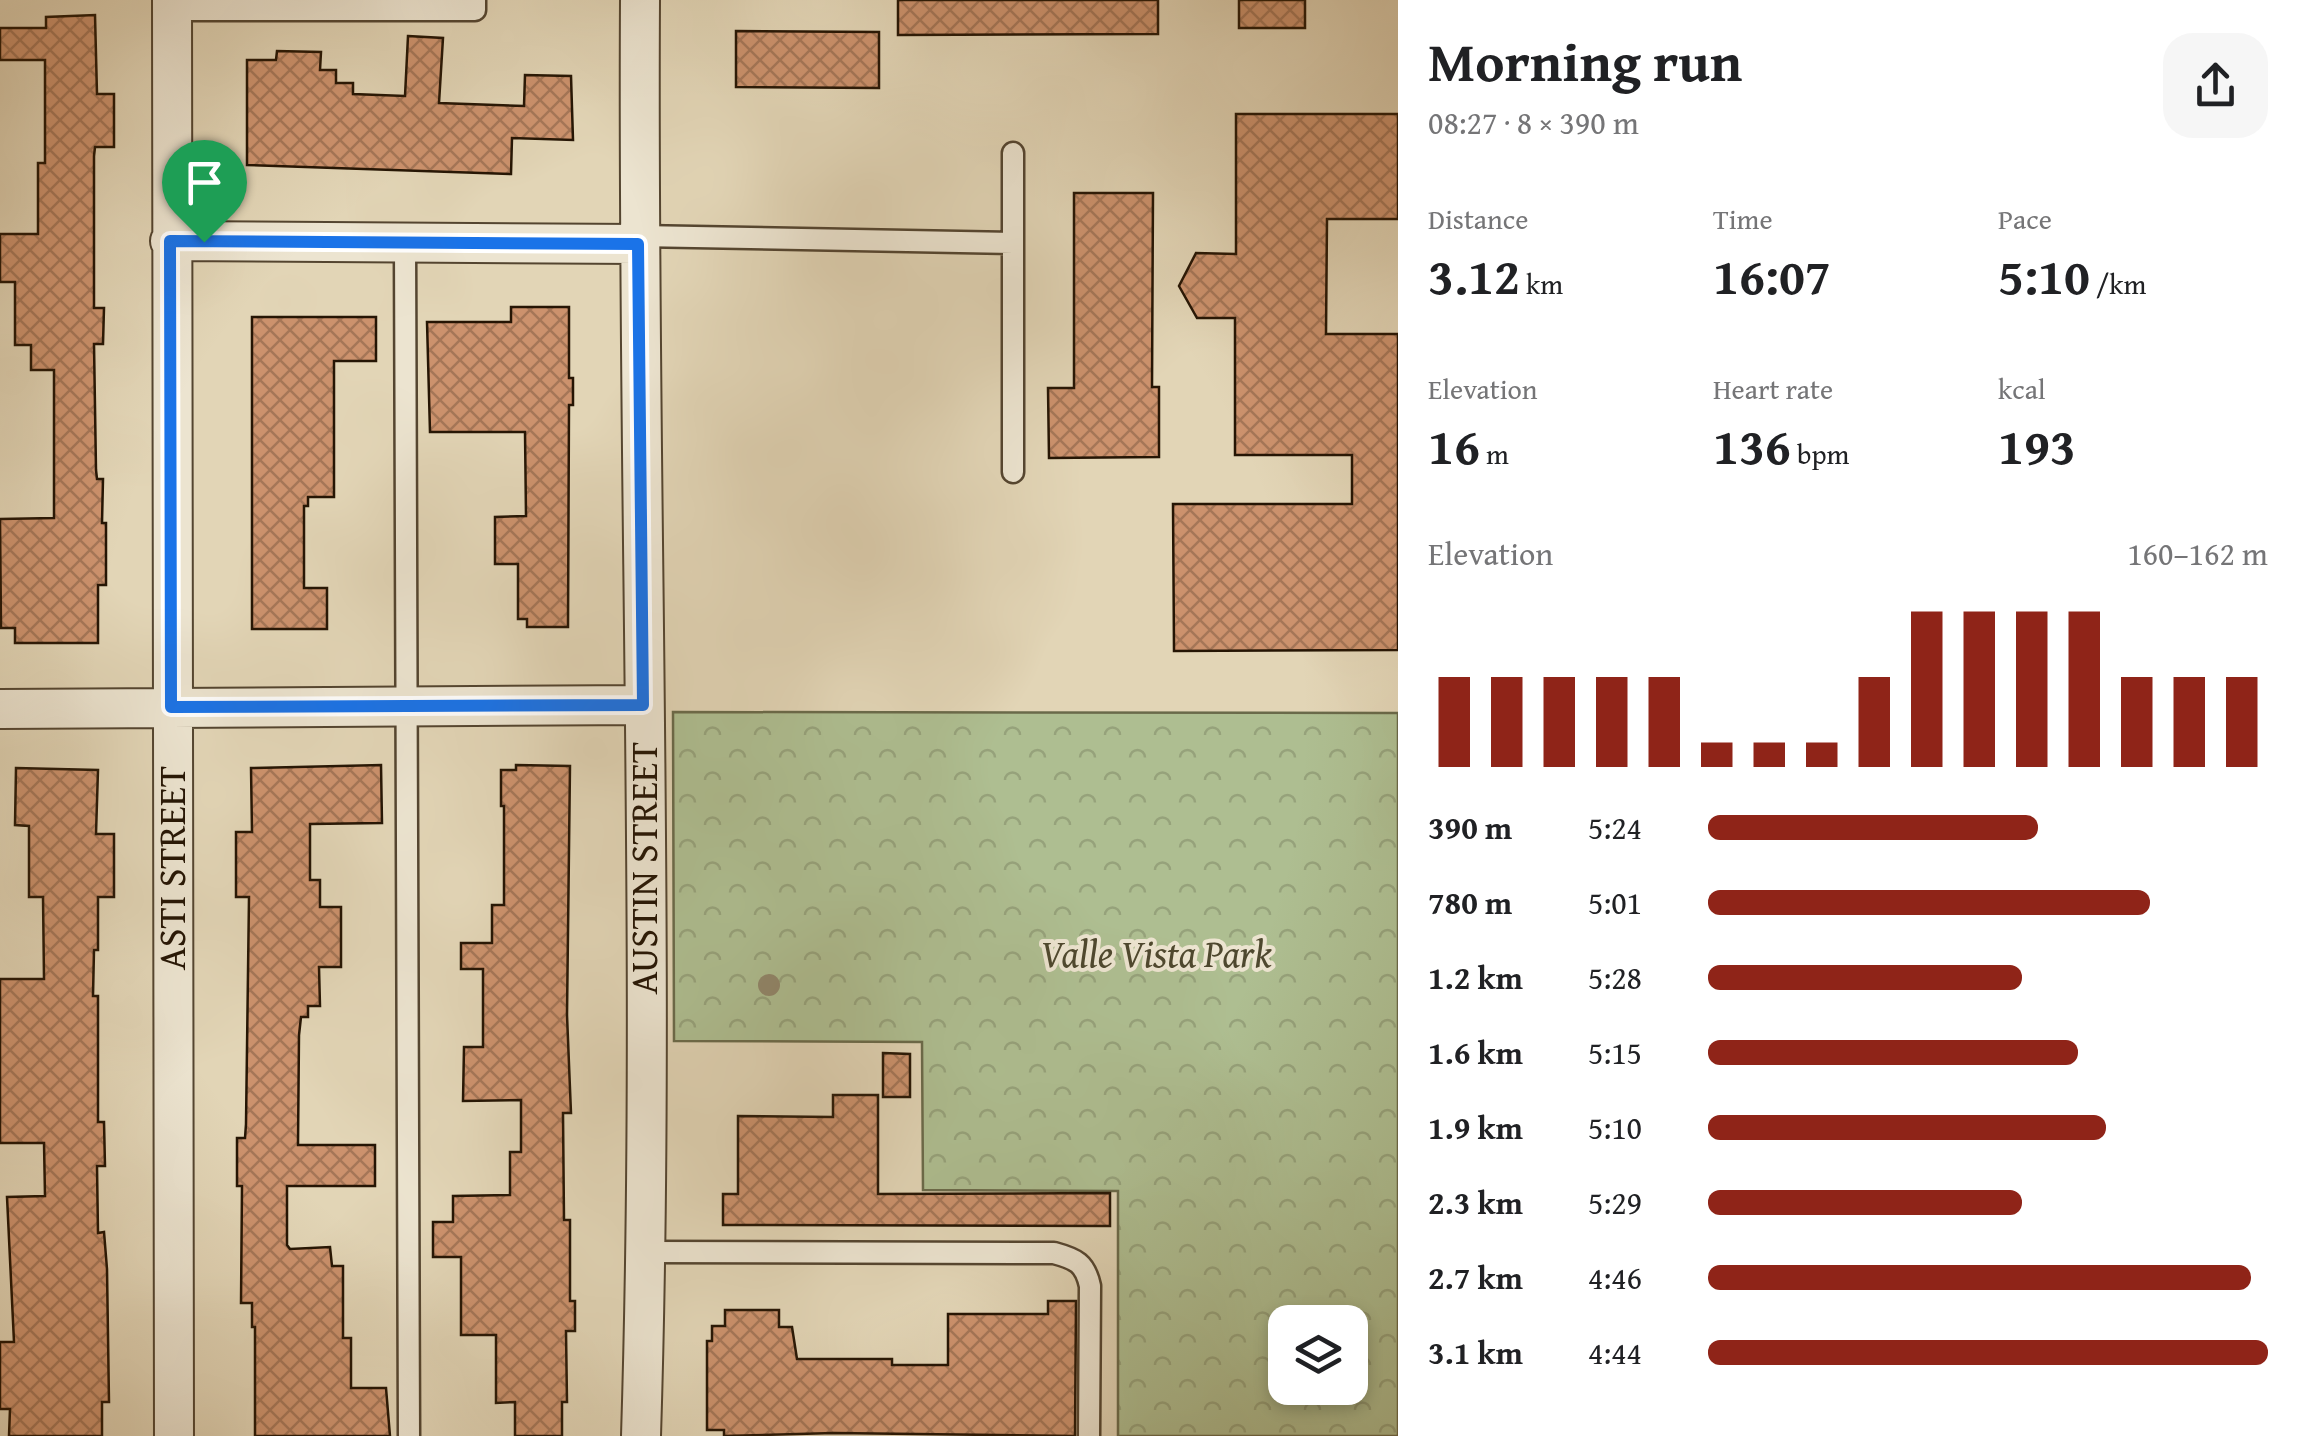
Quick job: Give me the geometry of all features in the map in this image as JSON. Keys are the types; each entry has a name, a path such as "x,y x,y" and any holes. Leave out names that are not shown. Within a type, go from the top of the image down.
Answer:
{"street":[{"name":"AUSTIN STREET","path":"640,0 638,240 647,1252 641,1436"},
{"name":"ASTI STREET","path":"172,5 174,1436"},
{"path":"170,241 638,240"},
{"path":"0,709 643,705"}],"lane":[{"path":"172,5 475,10 475,0"},
{"path":"1012,153 1012,472"},
{"path":"638,240 1012,243"},
{"path":"404,243 409,1436"},
{"path":"647,1252 1054,1254 1076,1259 1086,1270 1090,1286 1088,1436"}],"green space":[{"name":"Valle Vista Park","path":"673,712 1398,713 1398,1436 1118,1436 1118,1191 923,1190 922,1042 674,1041"}],"building":[{"path":"898,0 1158,0 1158,34 898,35"},
{"path":"1239,0 1305,0 1305,28 1239,28"},
{"path":"95,15 97,94 114,94 114,147 95,147 94,156 94,308 104,308 103,344 94,344 96,470 97,479 103,479 106,585 98,585 98,643 15,643 15,628 1,628 0,519 54,518 54,370 31,370 31,345 15,345 15,282 0,282 0,234 38,234 38,163 45,163 45,60 0,60 0,28 46,28 46,17"},
{"path":"736,31 879,32 879,88 736,87"},
{"path":"408,36 443,38 439,103 524,106 525,75 571,76 573,140 512,138 511,174 247,165 247,60 276,60 277,51 321,52 320,70 336,70 336,83 353,83 353,94 405,96"},
{"path":"1236,114 1398,114 1398,219 1327,219 1326,334 1398,334 1398,650 1174,651 1173,504 1352,504 1352,455 1235,455 1235,318 1197,318 1179,286 1196,253 1236,254"},
{"path":"1074,193 1153,193 1152,387 1159,387 1159,457 1049,458 1048,388 1074,388"},
{"path":"511,307 569,307 573,405 569,405 568,627 527,627 527,619 518,619 518,564 495,564 495,517 526,516 525,432 430,432 427,322 511,322"},
{"path":"252,317 376,317 376,361 334,361 334,497 308,497 308,506 304,506 304,588 327,588 327,629 252,629"},
{"path":"381,765 382,823 310,824 310,880 320,880 320,907 341,907 341,967 319,967 320,1006 308,1006 308,1017 301,1017 299,1035 298,1145 375,1145 375,1186 287,1186 287,1245 290,1249 330,1247 332,1266 343,1266 343,1338 351,1338 351,1388 386,1388 390,1436 255,1436 255,1327 252,1303 241,1303 242,1186 237,1186 237,1138 245,1138 246,1124 249,897 236,897 236,832 252,832 251,768"},
{"path":"516,765 570,766 567,1015 571,1113 563,1113 564,1220 570,1220 570,1301 575,1301 575,1331 566,1331 567,1402 562,1402 562,1436 515,1436 515,1402 496,1403 496,1335 461,1335 461,1257 433,1257 433,1222 453,1222 453,1196 510,1195 510,1152 521,1152 521,1100 463,1101 464,1047 483,1047 483,969 461,969 461,943 492,943 492,905 504,905 501,770 516,770"},
{"path":"16,768 98,770 96,834 114,834 114,897 98,897 93,996 98,996 98,1122 104,1122 105,1166 97,1166 98,1233 104,1232 107,1269 109,1402 102,1402 102,1436 9,1436 10,1409 0,1409 0,1342 14,1342 7,1197 45,1196 44,1143 0,1143 0,979 44,979 43,897 29,897 29,826 15,825"},
{"path":"883,1053 910,1054 910,1097 883,1097"},
{"path":"833,1095 878,1095 878,1194 1110,1193 1110,1226 723,1225 723,1194 738,1194 738,1116 833,1117"},
{"path":"1048,1301 1076,1301 1075,1436 834,1433 724,1436 724,1430 707,1430 707,1341 712,1341 712,1326 725,1326 725,1310 779,1310 779,1327 792,1327 797,1359 892,1359 892,1365 948,1365 948,1314 1048,1314"}],"route":[{"path":"170,241 204,242 638,244 643,705 171,707 170,241"}]}
